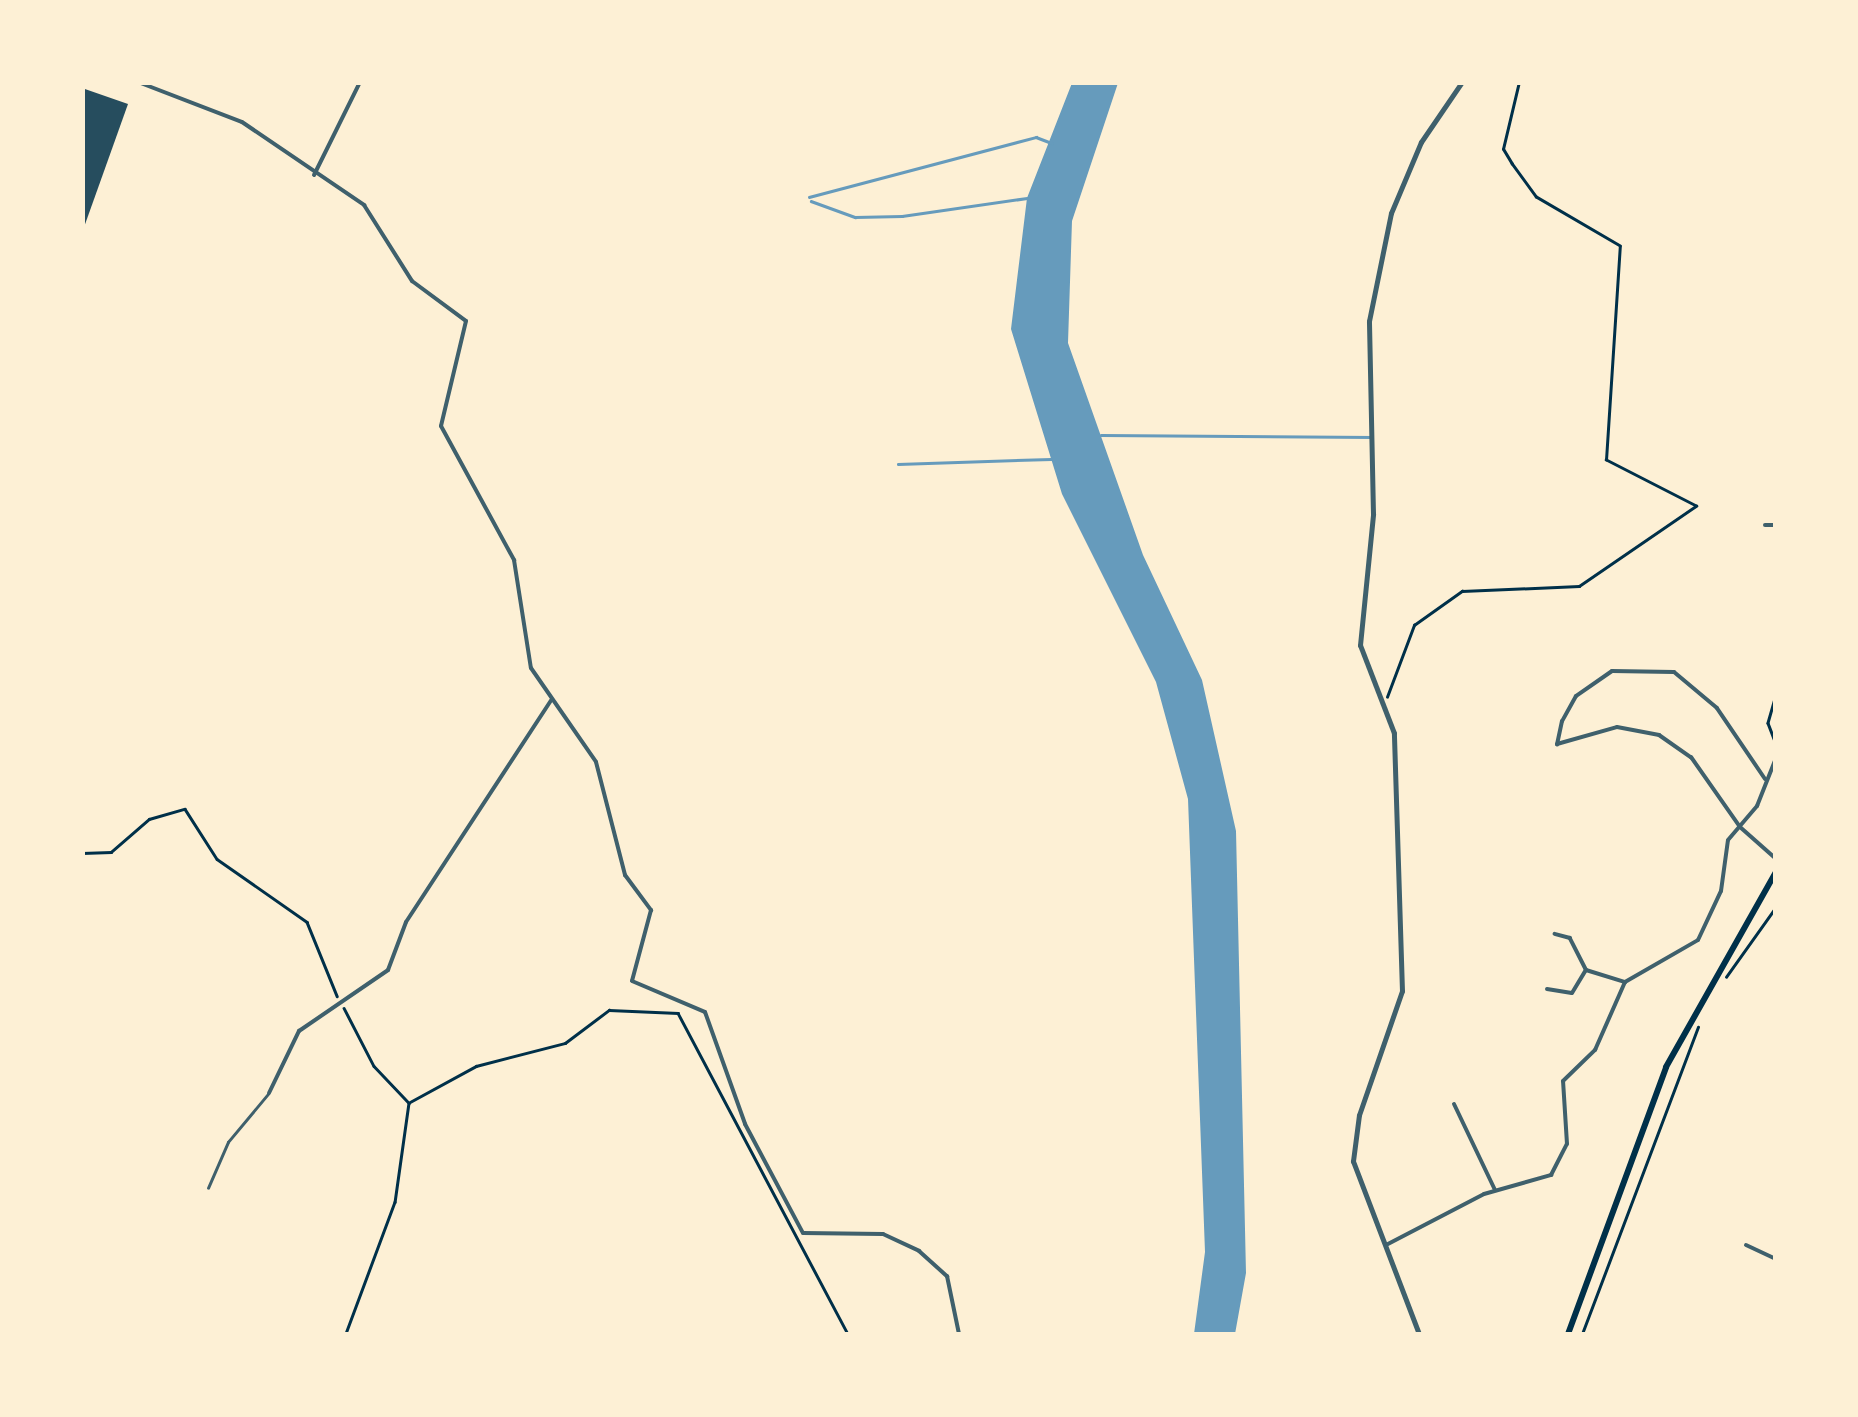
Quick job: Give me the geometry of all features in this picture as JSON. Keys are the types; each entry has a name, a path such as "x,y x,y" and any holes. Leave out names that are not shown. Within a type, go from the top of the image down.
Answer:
{"highway":[{"path":"1568,1334 1678,1039 1776,872"}],"street":[{"path":"138,82 242,122 314,175 364,205 412,281 466,320 441,426 514,560 523,644 551,700 596,762 624,875 650,910 632,982 704,1012 745,1124 803,1233 883,1234 919,1252 947,1276 959,1334"},
{"path":"314,175 360,82"},
{"path":"1419,1334 1386,1245 1360,1190 1353,1140 1402,992 1398,766 1382,703 1360,645 1372,514 1371,304 1401,186 1462,82"},
{"path":"1765,525 1776,525"},
{"path":"1765,779 1717,708 1674,672 1612,671 1576,696 1557,744 1646,729 1691,758 1740,828 1776,859"},
{"path":"268,1093 299,1030 388,970 406,922 551,700"},
{"path":"1386,1245 1495,1190 1538,1184 1561,1163 1560,1090 1599,1042 1625,982 1698,940 1740,828 1776,758"},
{"path":"1554,934 1570,938 1586,970 1625,982"},
{"path":"1547,989 1572,993 1586,970"},
{"path":"1454,1104 1495,1190"},
{"path":"1746,1245 1776,1258"}],"lane":[{"path":"208,1188 228,1142 268,1093"}],"path":[{"path":"1382,703 1398,683 1398,650 1414,625 1462,590 1579,586 1696,506 1606,460 1620,246 1609,232 1536,197 1512,164 1503,149 1519,82"},
{"path":"1776,696 1768,723 1776,744"},
{"path":"82,852 110,852 149,819 185,809 218,859 306,922 374,1066 409,1103"},
{"path":"1717,988 1776,907"},
{"path":"409,1103 476,1066 566,1043 610,1010 678,1013 848,1334"},
{"path":"1582,1334 1704,1014"},
{"path":"346,1334 395,1202 409,1103"}],"water":[{"path":"1072,83 1118,83 1072,221 1068,343 1143,555 1202,680 1236,831 1246,1273 1235,1334 1194,1334 1205,1252 1188,799 1156,682 1062,494 1011,329 1027,198"}],"building":[{"path":"82,88 128,104 83,230 82,230"}],"waterway":[{"path":"809,197 1036,137 1052,143"},
{"path":"811,201 855,217 902,216 1027,198"},
{"path":"1101,435 1372,437"},
{"path":"898,464 1051,459"},
{"path":"82,1326 84,1334"}]}
